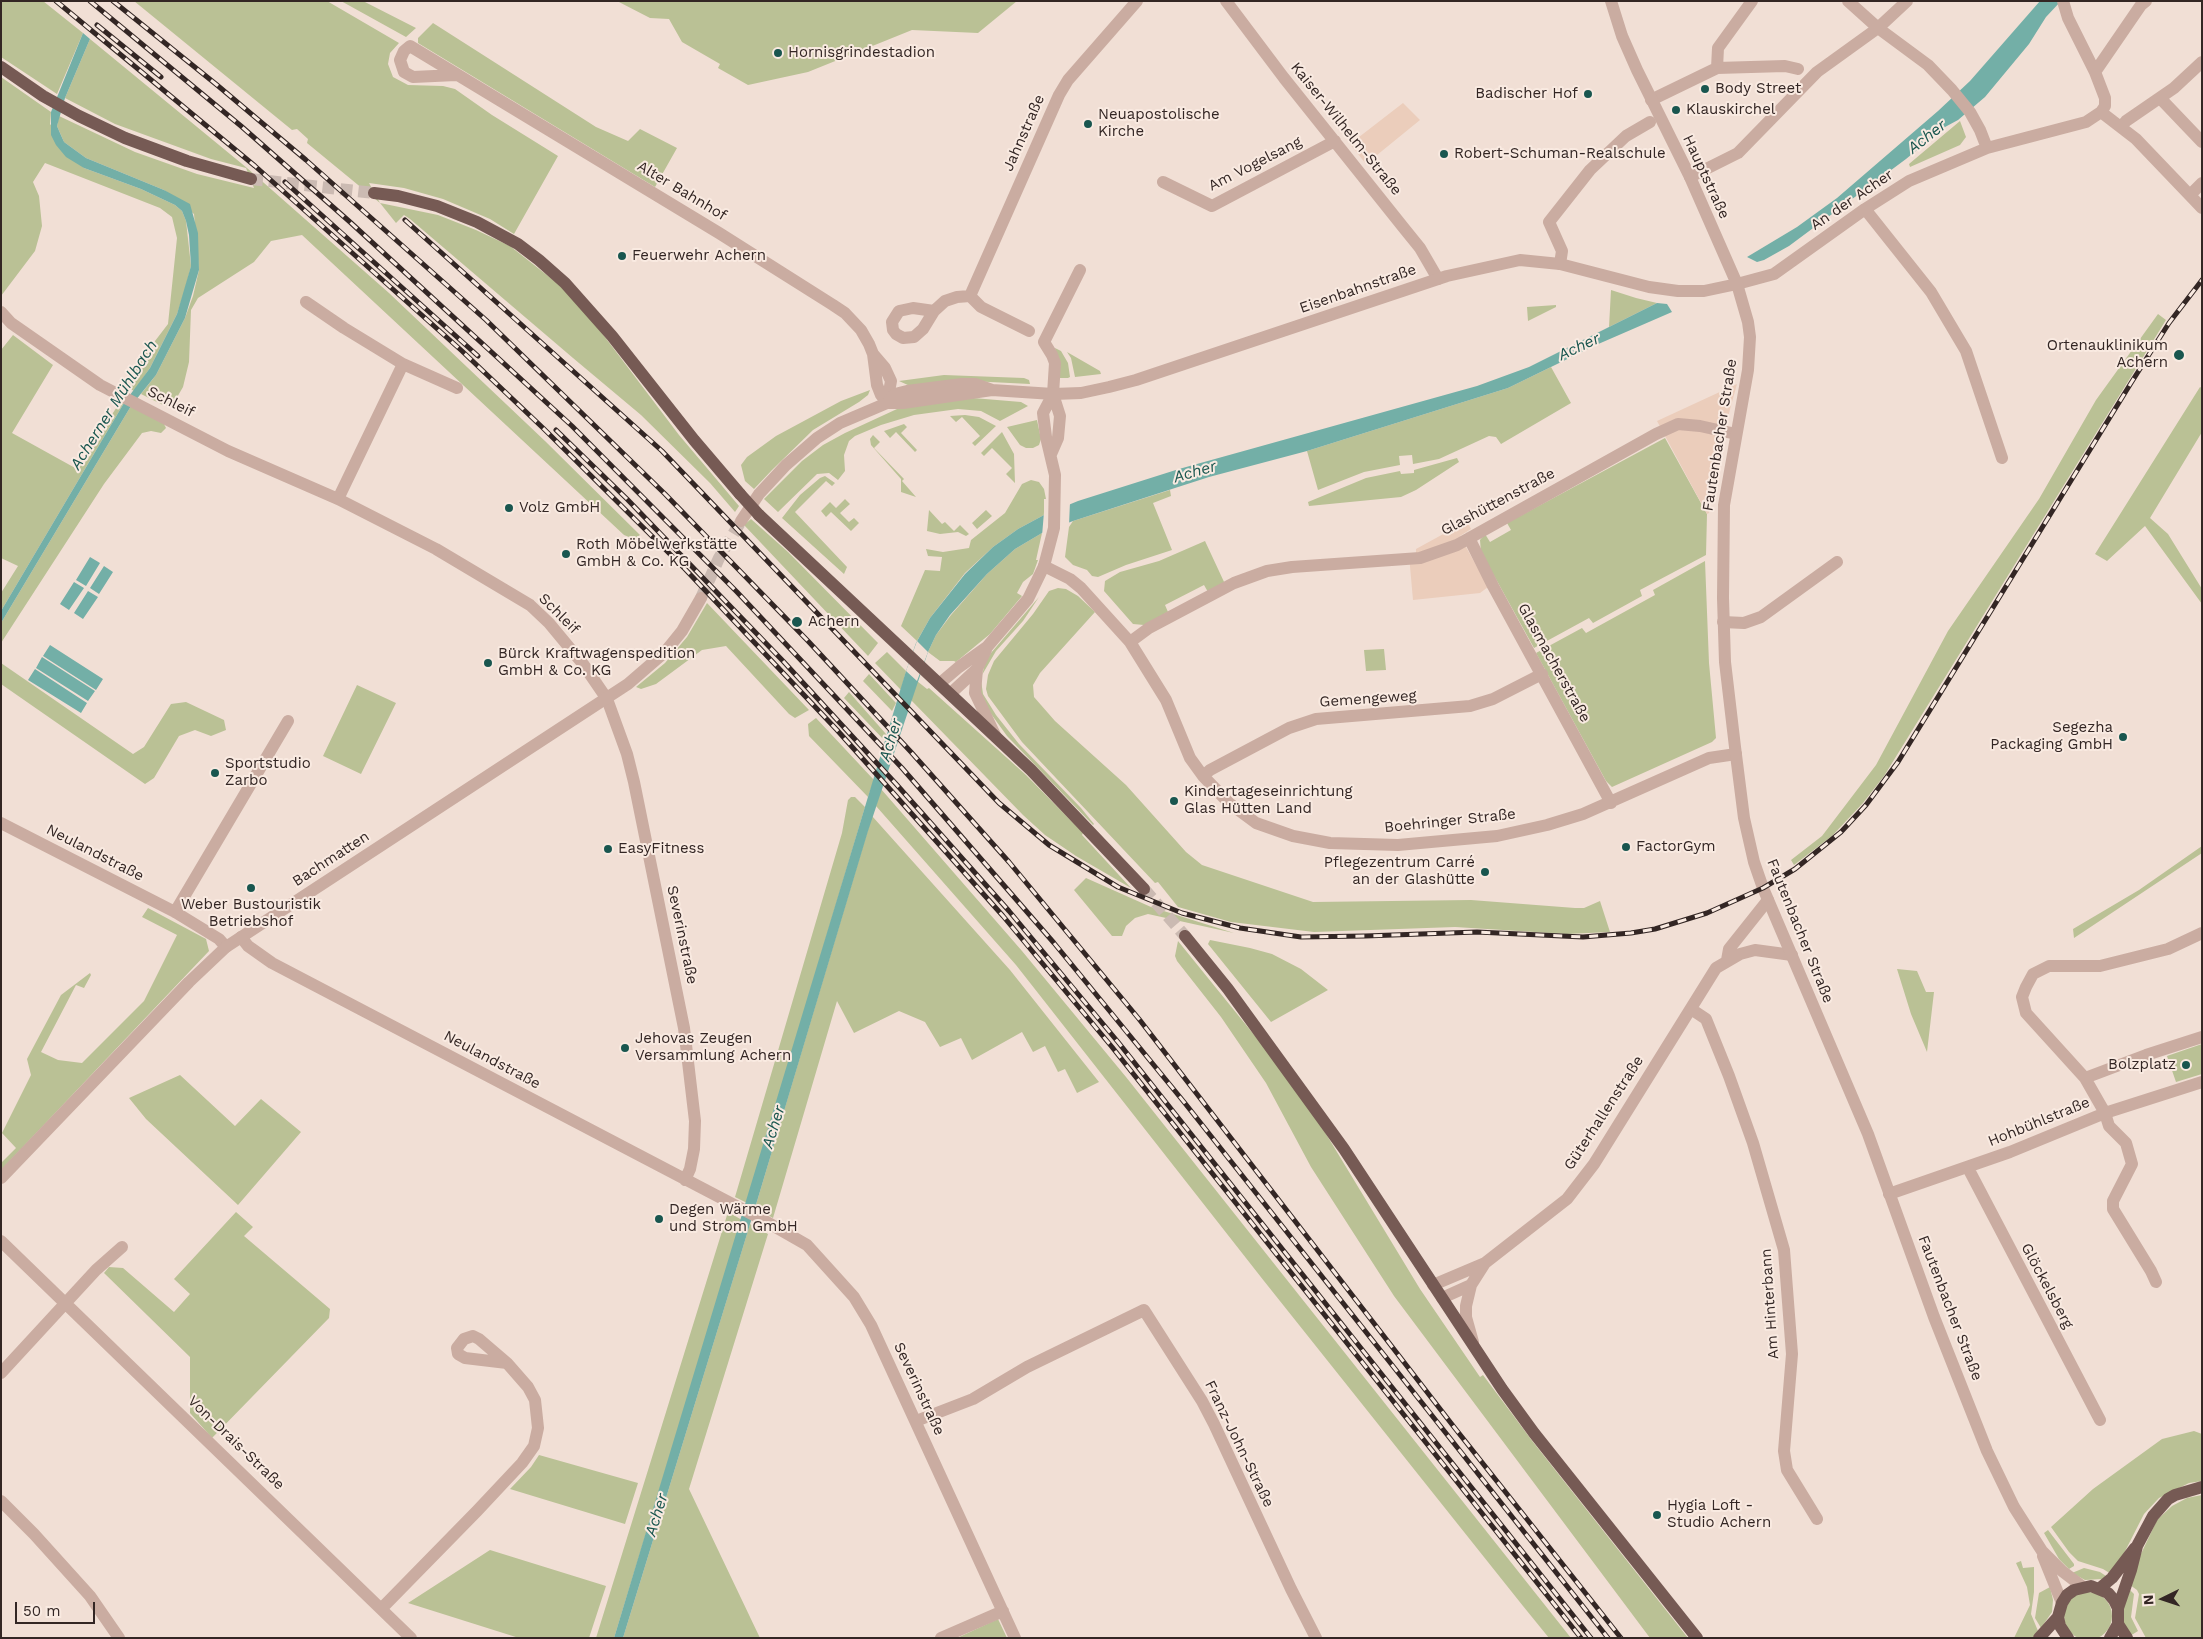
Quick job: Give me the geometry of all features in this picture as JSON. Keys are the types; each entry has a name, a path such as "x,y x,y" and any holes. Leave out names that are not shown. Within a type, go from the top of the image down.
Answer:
{"main road":[{"path":"1,67 43,96 125,138 178,158 251,179"},
{"path":"374,193 398,196 437,206 477,222 518,244 565,283 612,336 694,440 759,515 1058,798 1144,889"},
{"path":"1185,936 1228,988 1344,1149 1475,1349 1534,1433 1697,1638"},
{"path":"2100,1588 2112,1578 2137,1546 2153,1516 2168,1499 2185,1491 2202,1487"},
{"path":"2110,1638 2118,1624 2118,1608 2137,1546"},
{"path":"2039,1638 2058,1617 2062,1603 2074,1590 2083,1587 2100,1588 2114,1600 2118,1608"},
{"path":"2058,1617 2060,1626 2068,1638"},
{"path":"2118,1624 2126,1638"}],"street":[{"name":"Jahnstraße","path":"970,296 1059,95 1068,80 1137,1"},
{"name":"Kaiser-Wilhelm-Straße","path":"1226,1 1284,78 1420,248 1438,279"},
{"name":"Hauptstraße","path":"1611,1 1622,36 1651,100 1690,177 1737,284"},
{"path":"1717,68 1718,48 1752,1"},
{"path":"1848,1 1878,28 1928,65 1952,90 1970,112 1987,148"},
{"path":"1690,177 1738,153 1816,72 1878,28 1907,1"},
{"path":"2063,1 2068,18 2095,72 2105,98 2105,106 2102,112 2136,139 2202,208"},
{"path":"2095,72 2141,5 2146,1"},
{"path":"2121,127 2126,121 2160,98 2202,62"},
{"path":"1651,100 1717,68 1785,66 1798,69 1803,66 1810,66 1816,72"},
{"path":"1798,69 1803,84"},
{"name":"Alter Bahnhof","path":"456,75 719,232 845,313 861,330 873,354 885,368 891,381 887,403"},
{"path":"2160,98 2202,142"},
{"name":"An der Acher","path":"1737,284 1774,274 1865,209 1909,182 1987,148 2086,122 2102,112"},
{"path":"1560,264 1562,251 1560,243 1548,222 1590,170 1626,136 1650,122"},
{"name":"Am Vogelsang","path":"1163,182 1212,206 1335,141"},
{"path":"2190,195 2202,183"},
{"path":"1865,209 1931,292 1966,351 2002,458"},
{"name":"Eisenbahnstraße","path":"741,521 770,482 817,438 840,423 887,403 904,403 992,390 1053,394 1081,392 1136,380 1438,279 1495,264 1520,260 1560,264 1649,287 1678,292 1704,291 1737,284"},
{"path":"939,684 987,647 1028,599 1049,552 1054,528 1055,472 1042,417 1053,394 1055,363 1044,342 1080,270"},
{"name":"Fautenbacher Straße","path":"1737,284 1745,306 1750,337 1746,390 1736,434 1724,505 1724,622 1725,662 1750,846 1768,900 1868,1134 1987,1451 2014,1507 2042,1551 2062,1603"},
{"path":"934,311 945,301 957,297 970,296 981,307 1029,331"},
{"path":"306,302 344,328 404,364 457,388"},
{"name":"Schleif","path":"1,312 11,323 100,385 154,411 228,451 338,499 436,549 530,605 550,623 583,664 607,699"},
{"path":"338,499 404,364"},
{"name":"Glashüttenstraße","path":"1130,642 1149,628 1234,583 1267,571 1420,558 1457,545 1656,434 1678,424 1700,426 1736,434"},
{"name":"Glasmacherstraße","path":"1469,538 1493,586 1611,803"},
{"path":"1724,622 1744,623 1761,616 1837,562"},
{"name":"Boehringer Straße","path":"1044,566 1070,579 1081,588 1130,642 1166,700 1190,758 1203,776 1229,803 1256,823 1293,836 1330,843 1398,845 1497,836 1547,825 1611,803 1709,758 1736,754"},
{"name":"Bachmatten","path":"1,1178 189,982 226,948 628,684 665,652 682,631 701,598"},
{"path":"950,694 977,668 987,647"},
{"path":"977,668 975,693 997,739"},
{"name":"Gemengeweg","path":"1203,776 1210,770 1281,732 1316,719 1470,706 1493,699 1542,674"},
{"name":"Severinstraße","path":"607,699 633,778 684,1028 695,1121 694,1149 690,1169 685,1180"},
{"path":"175,912 288,720"},
{"name":"Neulandstraße","path":"1,823 175,912 219,939 226,948"},
{"name":"Güterhallenstraße","path":"1727,960 1729,949 1768,900"},
{"path":"2156,1282 2113,1209 2113,1200 2132,1164 2126,1143 2109,1126 2105,1113 2085,1078 2026,1013 2022,997 2033,974 2049,966 2100,966 2168,948 2202,933"},
{"name":"Neulandstraße","path":"241,937 248,946 272,963 733,1205"},
{"name":"Güterhallenstraße","path":"1433,1285 1485,1262 1567,1198 1594,1164 1642,1084 1716,968 1727,960 1755,950 1792,955"},
{"name":"Am Hinterbann","path":"1691,1009 1706,1019 1729,1076 1753,1144 1784,1250 1792,1354 1784,1451 1787,1470 1817,1518"},
{"path":"2085,1078 2146,1055 2202,1037"},
{"name":"Hohbühlstraße","path":"1889,1194 1968,1168 2105,1113 2202,1082"},
{"name":"Glöckelsberg","path":"1968,1168 2100,1420"},
{"name":"Severinstraße","path":"733,1205 808,1245 854,1297 871,1324 1015,1638"},
{"name":"Von-Drais-Straße","path":"1,1240 411,1638"},
{"path":"1,1373 96,1270 122,1248"},
{"name":"Güterhallenstraße","path":"1475,1349 1466,1317 1466,1306 1472,1285 1485,1262"},
{"path":"1442,1298 1472,1285"},
{"name":"Franz-John-Straße","path":"916,1421 973,1399 1027,1366 1144,1310 1202,1400 1291,1590 1316,1638"},
{"path":"382,1608 484,1504 522,1463 534,1446 538,1428 535,1400 528,1387 507,1363"},
{"path":"1,1501 34,1534 90,1596 119,1638"},
{"name":"Fautenbacher Straße","path":"2042,1551 2062,1571 2083,1587"},
{"path":"941,1638 1003,1610"}],"green space":[{"path":"1,1 43,1 83,33 57,94 1,57"},
{"path":"134,1 327,1 399,43 390,53 388,64 393,77 408,85 443,86 455,89 492,115 558,156 514,234 490,219 443,199 404,188 369,183 380,203 307,143 308,139 297,129 292,130"},
{"path":"341,1 363,1 416,28 406,37"},
{"name":"Hornisgrindestadion","path":"617,1 1017,1 978,33 912,30 808,72 748,85 718,68 720,64 682,42 669,19 650,18"},
{"path":"433,23 596,127 628,141 640,129 677,148 655,187 418,43 418,38"},
{"path":"90,39 247,168 389,293 545,441 640,535 634,539 624,535 302,235 271,241 254,262 198,298 191,310 189,362 183,387 172,406 163,405 141,394 156,375 185,318 193,296 199,270 194,214 164,190 86,158 64,142 57,126 59,116 135,152 197,174 254,188 246,168 211,159 115,124 65,98"},
{"path":"1,77 51,112 50,124 84,168 141,189 175,205 182,211 186,221 191,266 185,290 177,314 150,368 134,391 127,387 129,375 168,324 177,238 172,217 160,208 45,163 33,182 39,196 42,226 35,251 1,296"},
{"path":"1960,121 1966,137 1960,145 1910,167 1909,164"},
{"path":"380,203 438,215 476,230 510,246 562,287 589,316 679,435 739,506 735,512 710,483 641,415 410,219 404,215 396,223"},
{"path":"1611,290 1636,298 1657,303 1609,327"},
{"path":"1556,305 1556,307 1528,321 1527,307"},
{"path":"2158,314 2166,320 1884,776 1863,803 1832,836 1794,865 1791,860 1822,836 1876,765 1948,631 2039,499 2096,400"},
{"path":"13,335 53,365 12,433 77,469 120,402 124,403 1,611 1,593 18,566 1,558 1,350"},
{"path":"1055,348 1061,351 1068,363 1070,377 1068,378 1060,378"},
{"path":"1067,352 1100,371 1101,374 1075,377 1071,358"},
{"path":"1551,367 1571,403 1501,444 1496,437 1489,436 1439,459 1413,464 1412,455 1399,456 1400,465 1364,472 1318,490 1307,451 1508,388"},
{"path":"944,375 1024,378 1029,380 1030,384 970,381 910,386 899,381"},
{"path":"2200,387 2202,388 2202,432 2150,518 2168,534 2202,589 2202,604 2145,526 2107,561 2095,554"},
{"path":"870,390 868,395 859,402 813,430 754,489 745,481 741,465 747,457 776,436 841,401"},
{"path":"973,398 1021,402 1028,406 1000,421 981,411 958,409 914,415 881,425 855,436 849,441 844,455 845,471 838,480 829,473 817,474 778,512 764,499 802,461 823,445 845,433 897,409"},
{"path":"131,406 164,424 166,428 161,433 151,431 142,433 104,484 1,643 1,623"},
{"path":"965,415 979,417 996,426 975,446 972,443 980,436 962,417 956,422 950,416"},
{"path":"1037,420 1041,439 1039,445 1033,448 1026,448 1020,445 1007,427"},
{"path":"904,424 907,427 901,433 917,450 915,452 896,432 890,438 884,431"},
{"path":"1002,432 1014,454 1015,483 1006,474 1012,468 992,448 984,456 981,453"},
{"path":"873,435 880,442 874,448 904,479 902,481 916,497 901,492 901,479 871,445 870,439"},
{"path":"1665,438 1707,514 1706,555 1640,590 1642,596 1593,623 1589,618 1534,648 1481,552 1480,540 1485,534 1490,542 1511,530 1507,523"},
{"path":"1457,458 1459,462 1416,490 1401,497 1309,506 1308,502 1366,478 1400,471 1401,474 1414,473 1414,470"},
{"path":"825,476 835,483 832,486 826,481 795,512 847,567 844,574 782,518 800,495"},
{"path":"1031,480 1039,482 1044,489 1046,499 1044,499 1044,515 1018,529 993,547 965,573 930,618 917,641 901,626 925,570 940,571 942,557 928,556 926,549 943,552 969,548 971,540 1005,513 1022,484"},
{"path":"1170,490 1171,496 1153,503 1172,550 1126,565 1098,577 1092,576 1087,570 1073,565 1065,557 1069,527 1073,521"},
{"path":"845,499 850,504 840,513 849,522 854,518 859,523 851,531 831,512 826,517 821,511 830,502 836,508"},
{"path":"929,510 942,524 945,522 954,531 960,525 969,534 966,536 958,532 940,534 927,531"},
{"path":"986,510 992,516 977,529 972,523"},
{"path":"751,519 788,552 878,643 868,656 744,525"},
{"path":"1042,533 1036,560 1038,560 1033,574 1023,582 1017,593 1022,596 990,634 956,662 940,661 928,652 936,635 951,615 987,574 1015,549"},
{"path":"1205,541 1225,584 1208,592 1204,585 1165,605 1168,612 1144,625 1133,624 1104,591 1105,581 1120,572 1159,561"},
{"path":"1705,561 1709,663 1716,738 1712,742 1612,787 1606,781 1536,653 1582,628 1586,633 1655,595 1653,590"},
{"path":"1058,588 1066,589 1078,596 1095,612 1040,673 1033,685 1034,697 1055,721 1126,785 1186,852 1202,865 1313,902 1471,900 1584,908 1600,901 1610,932 1567,934 1455,927 1314,932 1231,922 1178,907 1158,882 1155,883 1022,742 988,696 986,689 988,675 994,661 1033,614 1049,591"},
{"path":"1039,597 1023,621 996,651 982,675 985,663 991,653"},
{"path":"707,603 809,710 795,718 789,714 726,646 702,650 656,684 641,689 636,687 665,663 687,637"},
{"path":"1384,649 1386,670 1366,671 1364,650"},
{"path":"887,652 906,671 901,690 875,663"},
{"path":"1,663 133,754 144,747 171,704 186,702 224,720 226,730 211,736 195,730 179,736 154,778 145,784 1,684"},
{"path":"869,674 896,703 892,711 863,681"},
{"path":"981,680 983,694 996,715 1019,744 1081,808 1093,825 1007,736 981,700"},
{"path":"917,681 927,689 929,688 1026,775 1083,833 1082,835 1131,888 1076,856 1045,835 1023,815 911,700"},
{"path":"357,685 396,703 361,774 323,756"},
{"path":"849,692 886,734 884,740 844,698"},
{"path":"816,718 874,780 868,797 809,736 808,724"},
{"path":"881,789 1022,951 1126,1077 1571,1638 1549,1638 1264,1281 1016,965 876,806"},
{"path":"851,797 855,797 865,807 747,1203 735,1197 842,833 848,800"},
{"path":"872,816 1010,970 1099,1082 1077,1093 1065,1069 1058,1072 1045,1046 1033,1052 1022,1032 972,1060 961,1038 940,1047 925,1022 899,1011 854,1033 837,1001 773,1218 755,1208"},
{"path":"2202,846 2202,853 2074,938 2073,929 2139,890"},
{"path":"1086,878 1151,907 1234,933 1148,914 1135,918 1126,926 1122,936 1112,936 1074,890"},
{"path":"148,908 206,939 209,951 1,1170 1,1163 16,1148 2,1133 31,1075 27,1059 61,995 90,973 91,975 84,988 76,985 41,1052 58,1060 82,1063 144,1001 177,935 142,917"},
{"path":"1210,940 1272,954 1301,969 1328,990 1271,1022 1208,944"},
{"path":"1178,941 1272,1057 1323,1129 1420,1289 1480,1377 1483,1375 1533,1442 1688,1638 1650,1638 1394,1296 1311,1167 1266,1083 1221,1017 1177,961 1175,956"},
{"path":"1897,969 1917,971 1926,992 1934,992 1927,1052 1911,1014"},
{"name":"Bolzplatz","path":"2202,1044 2202,1074 2176,1082 2167,1056"},
{"path":"180,1075 235,1126 261,1099 301,1132 238,1205 146,1119 129,1098"},
{"path":"236,1212 253,1227 244,1236 330,1309 329,1318 212,1438 190,1413 190,1357 104,1273 109,1267 123,1268 174,1312 190,1294 174,1279"},
{"path":"728,1212 742,1220 614,1638 596,1638"},
{"path":"750,1224 768,1234 689,1489 760,1638 623,1638"},
{"path":"2194,1431 2202,1434 2202,1481 2189,1483 2159,1498 2144,1514 2119,1563 2111,1574 2103,1569 2078,1561 2051,1527 2093,1489 2162,1439"},
{"path":"539,1455 638,1483 625,1524 510,1489 531,1467"},
{"path":"2202,1495 2202,1638 2146,1638 2135,1618 2139,1594 2130,1585 2140,1556 2157,1520 2172,1506 2187,1498"},
{"path":"2048,1530 2074,1566 2069,1569 2059,1559 2044,1533"},
{"path":"490,1550 606,1586 589,1638 519,1638 408,1603"},
{"path":"2021,1561 2023,1568 2034,1567 2034,1592 2031,1614 2038,1631 2032,1638 2014,1638 2030,1605 2027,1587 2016,1563"},
{"path":"2084,1568 2100,1572 2106,1576 2102,1579 2085,1580 2072,1573"},
{"path":"2050,1587 2053,1600 2052,1612 2041,1628 2035,1618 2039,1593"},
{"path":"2129,1589 2134,1594 2131,1617 2138,1631 2130,1636 2124,1624 2123,1607"},
{"path":"2088,1592 2097,1594 2105,1599 2110,1607 2112,1616 2110,1625 2105,1633 2097,1638 2088,1640 2079,1638 2071,1633 2066,1625 2064,1616 2066,1607 2071,1599 2079,1594"},
{"path":"998,1619 1007,1638 957,1638"}],"shaded area":[{"path":"1403,103 1420,120 1366,164 1350,144"},
{"path":"1737,384 1724,431 1709,513 1707,514 1657,421"},
{"path":"1467,521 1471,529 1460,536 1488,587 1480,593 1413,600 1409,555 1416,554 1416,549"}],"water":[{"name":"Acher","path":"2040,1 2061,1 2046,17 2029,44 1985,97 1958,120 1945,127 1906,159 1789,246 1757,262 1747,257 1797,227 1837,198 1938,111 1970,81"},
{"path":"83,33 90,39 65,98 57,126 64,142 86,158 164,190 190,204 198,233 199,270 185,318 156,375 131,406 1,623 1,611 124,403 150,368 177,314 191,266 189,235 182,211 175,205 141,189 84,168 66,157 56,145 51,135 51,112"},
{"name":"Acher","path":"1657,303 1667,304 1672,312 1596,345 1508,388 1307,451 1209,477 1073,521 1042,533 1015,549 987,574 950,615 936,635 928,652 868,831 623,1638 614,1638 906,671 916,643 930,618 965,574 993,547 1018,529 1044,515 1078,501 1179,469 1477,386 1529,367"},
{"path":"90,557 100,563 86,586 76,580"},
{"path":"104,566 113,572 99,594 90,588"},
{"path":"74,582 84,588 69,610 60,604"},
{"path":"88,591 98,597 83,619 74,613"},
{"path":"50,645 103,679 96,690 43,656"},
{"path":"42,657 95,691 88,701 36,668"},
{"path":"35,669 87,703 81,713 28,680"}],"pier":[{"path":"1070,502 1069,525 1042,536 1044,512"},
{"path":"917,641 928,652 917,681 906,671"}],"tunnel":[{"path":"251,179 374,193"},
{"path":"701,598 719,558 741,521"},
{"path":"1144,889 1185,936"}],"railway":[{"path":"56,1 255,166 462,351 543,428 685,569 837,730 1003,916 1112,1047 1581,1638"},
{"path":"90,1 241,126 350,222 572,426 737,592 902,768 1054,943 1184,1102 1608,1638"},
{"path":"113,1 306,160 486,320 665,494 808,641 911,752 1009,862 1139,1019 1454,1427 1621,1638"},
{"path":"97,25 161,77"},
{"path":"285,182 478,356"},
{"path":"405,220 662,451 999,803 1049,845 1118,887 1182,913 1240,928 1301,937 1477,932 1583,937 1631,933 1655,929 1707,913 1763,888 1795,869 1841,832 1866,805 1898,762 2131,383 2169,323 2202,280"},
{"path":"556,430 627,499 783,661 1009,911 1118,1042 1591,1638"}],"place":[{"name":"Hornisgrindestadion","path":"778,53"},
{"name":"Body Street","path":"1705,89"},
{"name":"Badischer Hof","path":"1588,94"},
{"name":"Klauskirchel","path":"1676,110"},
{"name":"Neuapostolische Kirche","path":"1088,124"},
{"name":"Robert-Schuman-Realschule","path":"1444,154"},
{"name":"Feuerwehr Achern","path":"622,256"},
{"name":"Ortenauklinikum Achern","path":"2179,355"},
{"name":"Volz GmbH","path":"509,508"},
{"name":"Roth Möbelwerkstätte GmbH & Co. KG","path":"566,554"},
{"name":"Achern","path":"797,622"},
{"name":"Bürck Kraftwagenspedition GmbH & Co. KG","path":"488,663"},
{"name":"Segezha Packaging GmbH","path":"2123,737"},
{"name":"Sportstudio Zarbo","path":"215,773"},
{"name":"Kindertageseinrichtung Glas Hütten Land","path":"1174,801"},
{"name":"FactorGym","path":"1626,847"},
{"name":"EasyFitness","path":"608,849"},
{"name":"Pflegezentrum Carré an der Glashütte","path":"1485,872"},
{"name":"Weber Bustouristik Betriebshof","path":"251,888"},
{"name":"Jehovas Zeugen Versammlung Achern","path":"625,1048"},
{"name":"Bolzplatz","path":"2186,1065"},
{"name":"Degen Wärme und Strom GmbH","path":"659,1219"},
{"name":"Hygia Loft - Studio Achern","path":"1657,1515"}],"water label":[{"name":"Acherner Mühlbach","path":"114,405"}]}
